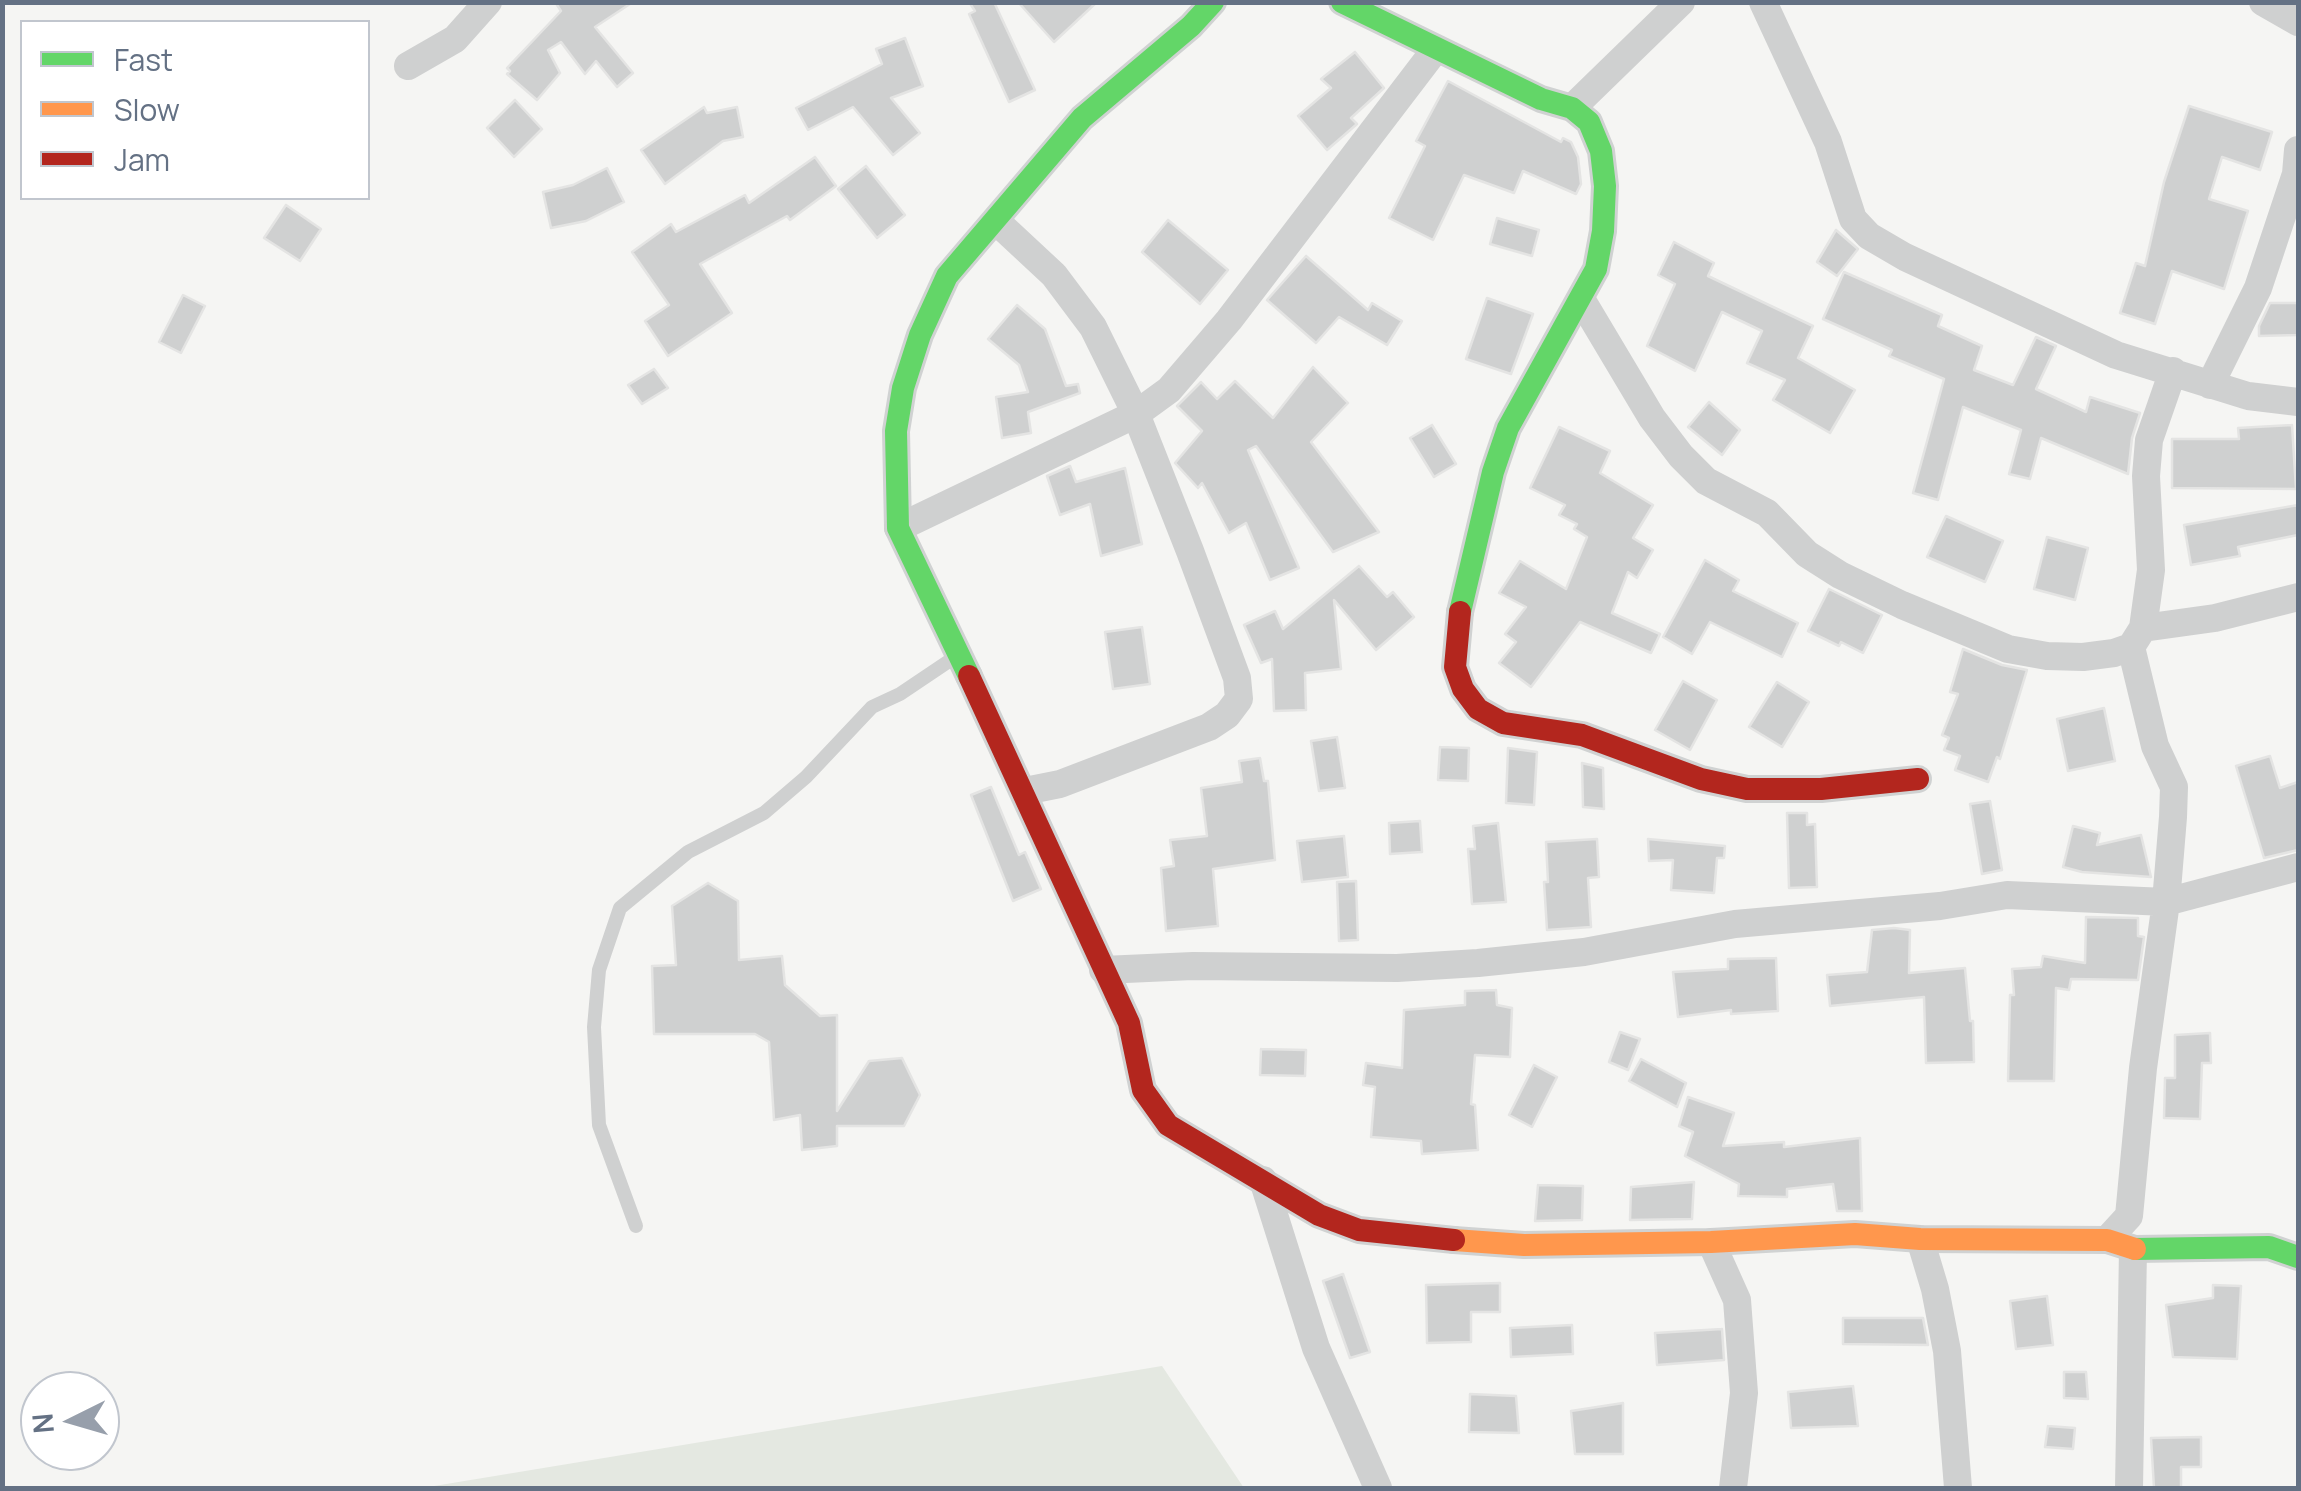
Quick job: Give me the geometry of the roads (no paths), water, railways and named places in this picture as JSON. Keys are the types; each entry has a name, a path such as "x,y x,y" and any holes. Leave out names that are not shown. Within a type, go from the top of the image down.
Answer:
{"street":[{"path":"408,66 455,38 488,2"},
{"path":"1213,2 1191,26 1082,118 947,276 920,335 903,388 896,431 898,528 1025,791 1129,1023 1142,1090 1168,1126 1319,1215 1359,1230 1402,1237 1524,1245 1711,1242 1855,1234 2268,1248 2297,1255"},
{"path":"1342,2 1541,99 1572,108 1590,122 1601,151 1604,231 1596,268 1508,428 1492,472 1457,626 1455,667 1463,689 1478,709 1504,723 1582,735 1701,780 1747,789 1821,789 1918,779"},
{"path":"1572,108 1681,2"},
{"path":"1763,2 1828,142 1853,219 1870,236 1905,257 2116,355 2248,396 2298,402"},
{"path":"2263,2 2298,22"},
{"path":"898,528 1136,414 1169,390 1229,320 1435,50"},
{"path":"2210,385 2258,288 2296,174 2298,150"},
{"path":"996,220 1054,275 1093,327 1136,414 1237,678 1239,699 1227,715 1209,727 1060,784 1025,791"},
{"path":"1581,299 1652,418 1706,481 1767,514 1808,554 1840,575 1902,605 2008,649 2083,657 2114,653 2137,637 2298,597"},
{"path":"2130,1488 2120,1245 2129,1216 2142,1068 2166,902 2174,787 2156,746 2137,637 2151,570 2146,476 2149,440 2172,371"},
{"path":"1104,970 1193,966 1397,968 1478,963 1584,952 1734,924 1924,907 2007,895 2166,902 2298,867"},
{"path":"1263,1180 1316,1348 1378,1488"},
{"path":"1920,1239 1935,1289 1946,1352 1958,1488"},
{"path":"1711,1242 1737,1300 1744,1394 1733,1488"}],"lane":[{"path":"636,1226 599,1125 594,1027 599,970 620,908 688,852 764,813 806,777 872,707 900,694 959,655"}]}
